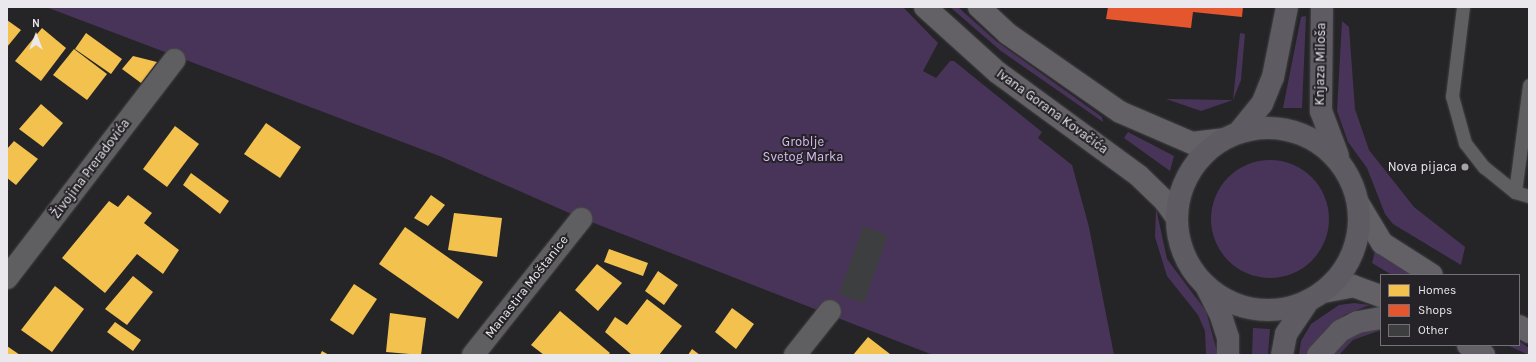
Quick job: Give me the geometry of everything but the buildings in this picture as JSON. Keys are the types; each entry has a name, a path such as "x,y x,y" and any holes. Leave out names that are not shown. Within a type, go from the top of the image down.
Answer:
{"main road":[{"name":"Ivana Gorana Kovačića","path":"925,7 996,72 1139,176 1164,200 1177,218"},
{"path":"979,7 1008,34 1120,112 1192,143 1267,128 1295,132 1321,144 1342,164"},
{"path":"1228,355 1222,320 1205,285 1190,266 1182,249 1177,218 1187,178 1198,160 1231,136 1262,104 1273,77 1287,7"},
{"name":"Knjaza Miloša","path":"1322,7 1321,111 1358,203"},
{"path":"1358,203 1382,243 1430,274"},
{"path":"1282,355 1286,334 1316,297 1341,274 1353,253 1359,228 1358,203"},
{"path":"1205,285 1228,301 1254,309 1282,309 1353,286 1380,296"},
{"path":"1318,355 1340,331 1358,322 1380,318"},
{"path":"1520,327 1529,332"},
{"path":"1470,346 1484,355"}],"street":[{"name":"Živojina Preradovića","path":"7,278 174,60"},
{"name":"Manastira Moštanice","path":"473,355 582,219"},
{"path":"795,355 830,311"}],"lane":[{"path":"1464,7 1452,96 1465,143 1484,167 1515,192 1529,196"},
{"path":"1515,192 1529,85"}],"green space":[{"name":"Groblje Svetog Marka","path":"46,7 903,7 938,43 923,71 936,78 950,61 954,61 1042,132 1038,138 1072,165 1089,227 1114,355 933,355 576,216 442,157"},
{"path":"950,7 958,7 996,41 1102,117 1103,122 1001,51"},
{"path":"1306,16 1302,108 1283,108 1301,17"},
{"path":"1342,21 1349,27 1355,109 1369,150 1414,207 1465,247 1461,265 1393,224 1385,214 1367,168 1348,142 1337,111"},
{"path":"1240,33 1245,34 1241,80 1233,100"},
{"path":"1166,99 1233,100 1201,111"},
{"path":"1128,132 1174,156 1170,171 1124,138"},
{"path":"1270,160 1293,164 1312,177 1325,196 1329,219 1325,242 1312,261 1293,274 1270,278 1247,274 1228,261 1215,242 1211,219 1215,196 1228,177 1247,164"},
{"path":"1156,208 1167,259 1206,311 1218,355 1206,355 1205,331 1198,315 1167,276 1155,237"},
{"path":"1375,251 1415,274 1390,274 1372,263"},
{"path":"1354,303 1370,305 1344,315 1309,355 1299,355 1301,341 1311,324 1339,305"},
{"path":"1380,324 1380,330 1353,340 1339,355 1333,355 1350,336"},
{"path":"1253,328 1270,329 1268,355 1252,355"},
{"path":"1520,342 1529,348 1529,355 1509,346 1520,346"}],"place":[{"name":"Nova pijaca","path":"1465,167"}]}
